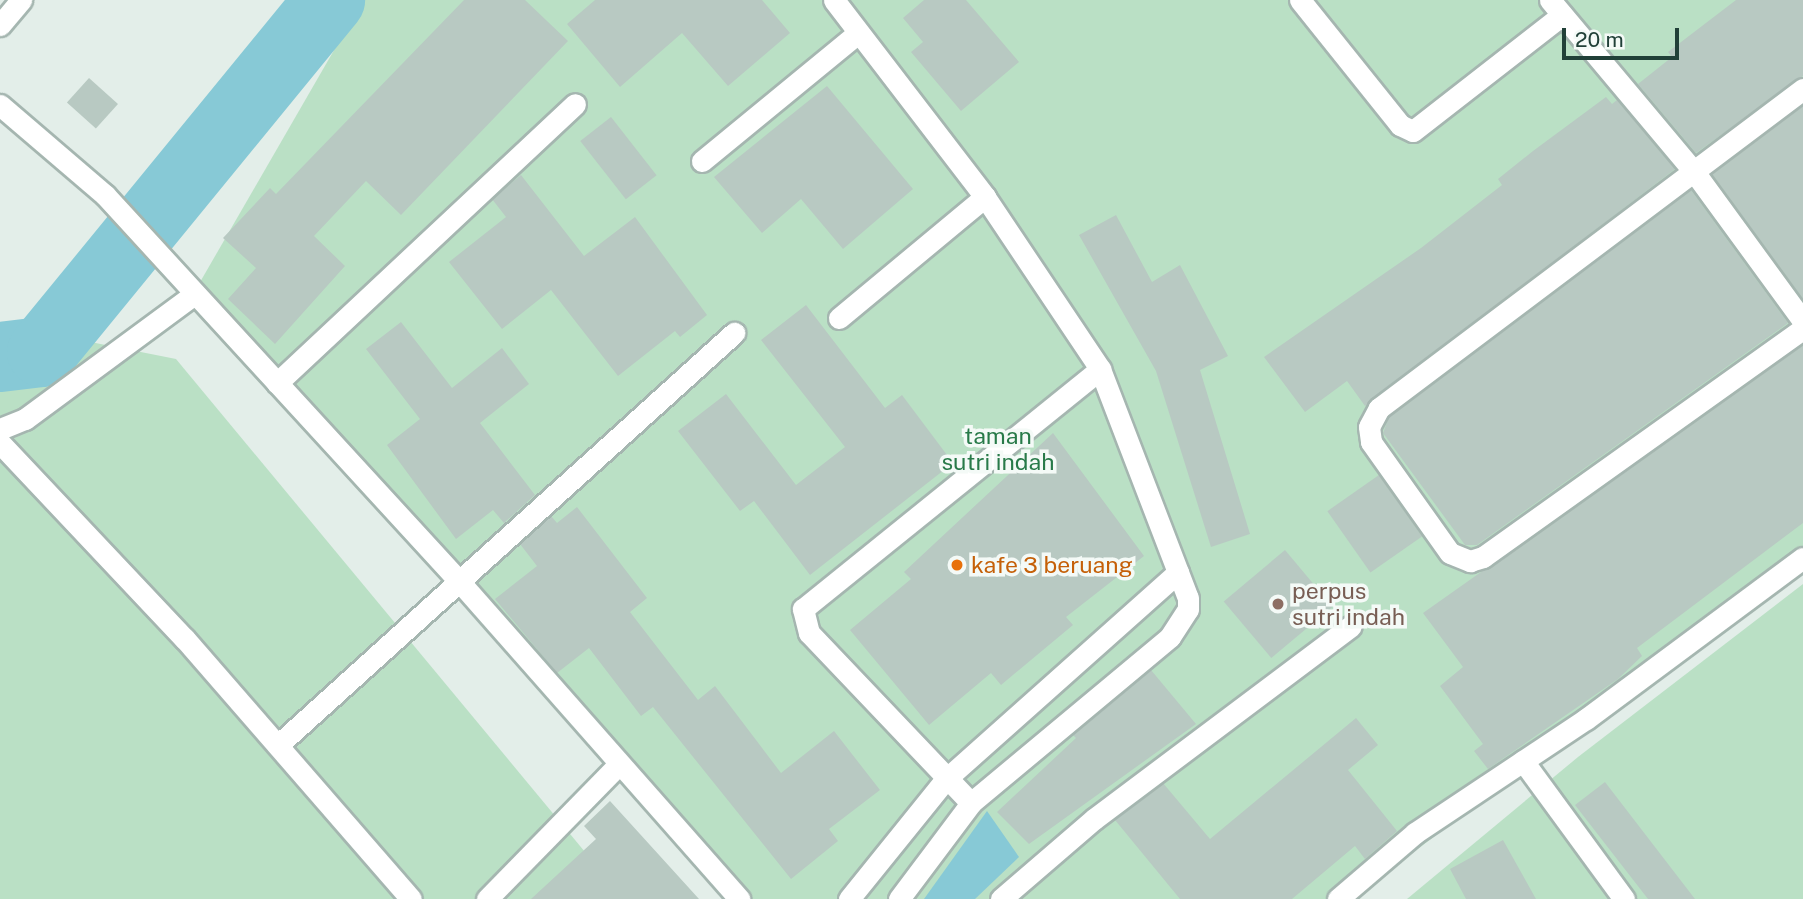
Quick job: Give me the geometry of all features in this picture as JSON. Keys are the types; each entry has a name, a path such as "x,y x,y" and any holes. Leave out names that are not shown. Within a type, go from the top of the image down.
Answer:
{"street":[{"path":"0,25 21,0"},
{"path":"834,0 985,197 1100,369 1178,572 1188,609 1170,637 971,803 899,899"},
{"path":"1300,0 1400,125 1413,131 1556,8 1695,173 1803,321"},
{"path":"702,162 858,33"},
{"path":"1803,89 1380,408 1369,427 1371,442 1450,553 1470,561 1483,557 1803,329"},
{"path":"277,383 575,104"},
{"path":"0,105 105,195 192,296 277,383 459,581 739,899"},
{"path":"839,318 985,197"},
{"path":"0,429 25,419 192,296"},
{"path":"278,745 734,333"},
{"path":"971,803 809,634 803,608 1100,369"},
{"path":"0,443 278,745 411,899"},
{"path":"1338,899 1415,833 1523,761 1803,558"},
{"path":"849,899 946,779 1178,572"},
{"path":"1001,899 1094,818 1351,626"},
{"path":"1523,761 1624,899"},
{"path":"487,899 619,764"}],"green space":[{"name":"taman sutri indah","path":"363,0 1803,0 1803,556 1352,899 737,899 192,296"},
{"path":"0,324 176,359 624,899 0,899"},
{"path":"1803,584 1803,899 1407,899 1578,757"}],"water":[{"path":"987,811 1019,857 975,899 924,899"}],"building":[{"path":"464,0 525,0 568,41 401,215 366,181 314,236 345,266 275,344 228,299 256,268 223,238 270,188 276,194"},
{"path":"595,0 762,0 790,33 728,86 682,33 620,87 567,24"},
{"path":"924,0 966,0 1019,62 961,111 911,52 923,42 903,18"},
{"path":"1736,0 1803,0 1803,76 1696,153 1638,84 1672,57 1668,52"},
{"path":"89,78 118,104 96,129 67,103"},
{"path":"827,86 913,189 843,249 801,199 762,233 714,177"},
{"path":"1606,97 1612,104 1617,100 1675,169 1365,406 1347,381 1305,412 1264,357 1421,248 1502,185 1498,179"},
{"path":"1803,105 1803,299 1712,174"},
{"path":"611,117 657,175 626,199 580,141"},
{"path":"521,175 584,256 635,217 707,315 680,337 675,331 618,376 551,290 502,329 449,262 506,217 492,199"},
{"path":"1691,190 1788,323 1477,545 1465,545 1383,433 1389,417"},
{"path":"1116,215 1152,282 1180,265 1228,356 1200,370 1250,534 1211,547 1156,371 1079,235"},
{"path":"806,305 885,408 902,395 953,463 810,575 754,501 740,511 678,431 726,394 796,485 845,447 761,340"},
{"path":"401,322 452,388 502,348 529,384 480,423 535,495 504,523 493,510 456,539 387,445 420,419 366,349"},
{"path":"1803,345 1803,523 1637,648 1642,656 1618,679 1488,769 1474,751 1483,744 1440,686 1463,667 1423,613"},
{"path":"1053,433 1144,556 1066,617 1073,625 1001,685 991,673 929,725 850,630 911,579 904,572"},
{"path":"1379,475 1422,536 1370,573 1327,511"},
{"path":"577,507 647,598 630,612 698,700 715,686 781,773 834,731 880,790 829,829 838,841 791,879 653,707 641,716 589,648 557,673 495,599 537,566 520,544 551,516 557,523"},
{"name":"perpus sutri indah","path":"1285,550 1333,607 1271,658 1224,601"},
{"path":"1151,670 1196,724 1029,844 997,812 1076,738 1073,735"},
{"path":"1356,718 1378,745 1348,770 1397,831 1365,859 1355,846 1292,899 1180,899 1115,820 1163,783 1210,839"},
{"path":"1605,782 1695,899 1648,899 1575,805"},
{"path":"610,801 699,899 531,899 596,839 584,826"},
{"path":"1503,840 1536,899 1466,899 1450,869"}],"waterway":[{"path":"0,357 42,352 330,0"}],"place":[{"name":"kafe 3 beruang","path":"957,565"},
{"name":"perpus sutri indah","path":"1278,604"}]}
